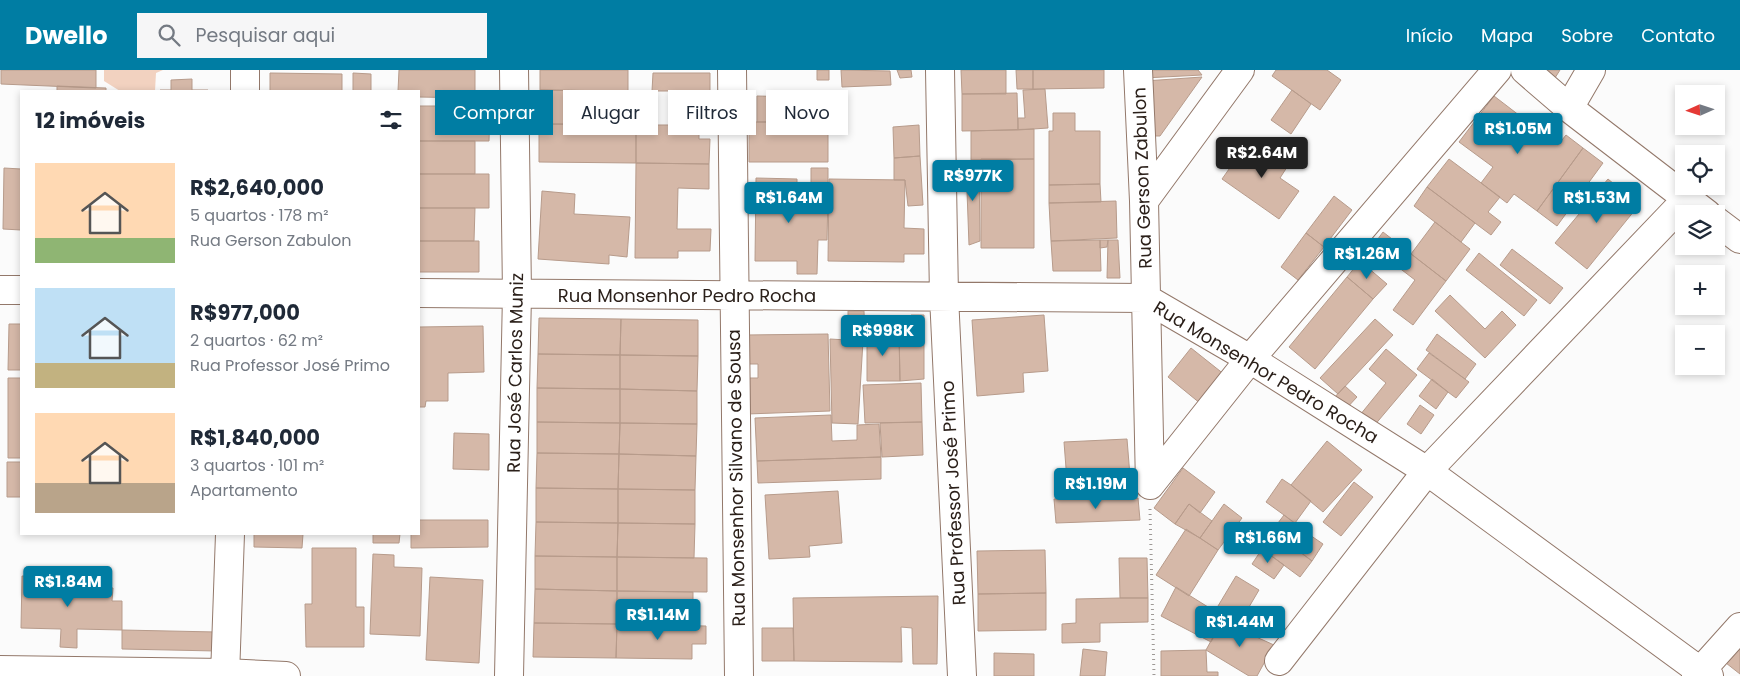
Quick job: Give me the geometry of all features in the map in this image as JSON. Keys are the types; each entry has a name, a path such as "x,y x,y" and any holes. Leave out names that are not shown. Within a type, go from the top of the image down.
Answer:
{"street":[{"path":"245,70 245,90"},
{"name":"Rua José Carlos Muniz","path":"509,676 517,294 514,70"},
{"name":"Rua Monsenhor Silvano de Sousa","path":"732,70 739,676"},
{"name":"Rua Professor José Primo","path":"940,70 944,296 962,676"},
{"name":"Rua Gerson Zabulon","path":"1138,70 1144,201 1150,485"},
{"path":"1144,201 1240,70"},
{"path":"1150,485 1250,359 1497,70"},
{"path":"1526,70 1569,108 1696,205"},
{"path":"1569,108 1590,70"},
{"path":"1725,227 1740,238"},
{"path":"1279,662 1427,471 1675,228"},
{"path":"0,290 20,290"},
{"name":"Rua Monsenhor Pedro Rocha","path":"420,293 1145,298 1250,359 1427,471 1702,674"},
{"path":"225,674 230,535"},
{"path":"1702,674 1740,628"},
{"path":"0,670 286,676"}],"path":[{"path":"1150,485 1154,676"}],"shaded area":[{"path":"104,70 163,70 156,73 155,90 118,90 104,81"}],"building":[{"path":"1,70 96,70 96,88 1,84"},
{"path":"399,70 475,70 475,90 435,90 435,97 420,97 420,90 398,90"},
{"path":"540,70 628,70 628,90 540,90"},
{"path":"817,70 829,70 829,80 817,80"},
{"path":"841,70 890,71 891,85 842,87"},
{"path":"897,70 911,70 912,77 900,78"},
{"path":"961,70 1006,70 1006,94 962,94"},
{"path":"1016,70 1033,70 1033,89 1017,89"},
{"path":"1033,70 1104,70 1104,88 1033,89"},
{"path":"1144,70 1198,70 1202,75 1144,78"},
{"path":"1276,70 1327,70 1341,80 1320,110 1272,76"},
{"path":"1535,70 1560,70 1553,81"},
{"path":"270,73 342,74 342,90 270,90"},
{"path":"353,73 371,74 371,90 353,90"},
{"path":"653,73 710,73 710,90 652,90"},
{"path":"1202,77 1160,136 1152,136 1145,81"},
{"path":"192,79 192,90 171,90 171,80"},
{"path":"57,86 106,88 106,90 57,90"},
{"path":"1045,89 1048,128 1018,130 1018,118 1025,118 1023,90"},
{"path":"553,90 563,90 563,124 553,124"},
{"path":"1292,90 1311,104 1291,134 1271,120"},
{"path":"1017,93 1018,130 962,131 962,94"},
{"path":"757,96 766,96 766,122 757,122"},
{"path":"1494,96 1558,145 1566,135 1583,148 1537,211 1514,194 1507,203 1481,183 1493,167 1459,142"},
{"path":"420,106 435,106 435,135 489,135 489,141 420,141"},
{"path":"1053,113 1075,113 1075,131 1100,131 1100,184 1049,185 1049,131 1053,131"},
{"path":"756,122 766,122 766,135 828,135 828,162 749,162 749,135 756,135"},
{"path":"553,124 563,124 563,135 636,135 636,163 539,162 539,135 553,135"},
{"path":"658,125 668,125 668,135 699,135 699,139 710,139 709,164 636,163 636,135 658,135"},
{"path":"919,125 920,156 894,158 893,127"},
{"path":"1034,129 1034,159 971,160 971,131"},
{"path":"1251,138 1289,164 1280,178 1299,191 1279,219 1222,179"},
{"path":"420,141 475,141 475,174 420,174"},
{"path":"1583,148 1603,163 1557,226 1537,211"},
{"path":"920,156 923,205 908,206 905,180 894,180 894,158"},
{"path":"981,159 1034,159 1034,248 981,248"},
{"path":"1449,159 1500,197 1488,212 1501,222 1491,235 1427,187"},
{"path":"979,162 980,241 969,245 966,164"},
{"path":"636,163 709,164 709,189 678,188 677,229 711,229 710,251 678,251 678,258 635,258"},
{"path":"4,168 20,169 20,230 3,229"},
{"path":"811,168 828,168 828,189 811,189"},
{"path":"420,174 489,174 489,208 420,208"},
{"path":"756,178 797,179 797,193 828,194 827,240 818,240 817,274 797,274 797,261 755,261"},
{"path":"829,179 905,180 904,228 924,229 924,254 904,254 904,262 828,261"},
{"path":"1608,179 1639,205 1587,269 1555,243"},
{"path":"1100,184 1101,202 1049,203 1049,185"},
{"path":"1427,187 1475,223 1461,242 1414,206"},
{"path":"542,191 575,194 574,214 630,217 627,257 609,255 609,264 538,259"},
{"path":"1334,196 1352,210 1324,247 1306,233"},
{"path":"1116,201 1117,238 1051,241 1049,203"},
{"path":"420,208 475,208 474,241 420,241"},
{"path":"1435,222 1470,249 1446,281 1411,254"},
{"path":"1383,232 1446,281 1413,325 1393,310 1415,280 1372,247"},
{"path":"1306,233 1324,247 1298,280 1281,267"},
{"path":"1100,240 1108,240 1107,247 1100,248"},
{"path":"1100,240 1101,271 1053,271 1051,241"},
{"path":"1108,240 1118,240 1120,278 1107,278"},
{"path":"420,241 479,241 479,272 420,272"},
{"path":"1512,249 1563,288 1550,304 1500,265"},
{"path":"1479,253 1537,300 1524,316 1466,270"},
{"path":"1360,261 1387,284 1373,299 1347,277"},
{"path":"1347,277 1373,299 1315,369 1289,347"},
{"path":"1450,295 1485,329 1502,311 1516,325 1485,358 1435,311"},
{"path":"848,311 864,311 865,338 848,338"},
{"path":"911,315 924,315 924,379 900,381 899,333 912,333"},
{"path":"1044,315 1048,371 1023,373 1024,392 977,396 972,320"},
{"path":"539,318 621,319 620,355 538,354"},
{"path":"621,319 698,320 698,356 620,355"},
{"path":"1375,319 1393,335 1338,394 1320,378"},
{"path":"9,324 20,324 20,370 8,370"},
{"path":"483,326 484,372 448,373 448,401 426,401 425,407 420,407 420,327"},
{"path":"867,332 899,333 900,381 867,381"},
{"path":"828,334 830,411 747,414 747,378 758,378 758,364 747,364 746,335"},
{"path":"1437,334 1476,364 1465,379 1426,350"},
{"path":"830,339 863,341 858,424 832,423"},
{"path":"1191,348 1225,375 1201,404 1168,377"},
{"path":"1386,349 1417,375 1373,427 1360,415 1386,383 1369,369"},
{"path":"1429,353 1469,382 1456,398 1417,369"},
{"path":"538,354 620,355 620,389 537,388"},
{"path":"620,355 698,356 697,391 620,389"},
{"path":"8,378 20,378 20,458 8,458"},
{"path":"1432,379 1448,392 1436,409 1419,396"},
{"path":"921,383 922,422 865,423 863,385"},
{"path":"1345,386 1357,397 1344,411 1332,400"},
{"path":"537,388 620,389 620,423 537,422"},
{"path":"620,389 697,391 697,424 620,423"},
{"path":"1420,405 1434,415 1421,434 1407,424"},
{"path":"831,415 832,441 857,440 857,425 879,424 881,457 757,461 755,418"},
{"path":"537,422 620,423 619,454 537,453"},
{"path":"922,422 923,455 882,457 880,423"},
{"path":"620,423 697,424 696,456 619,454"},
{"path":"454,433 489,434 489,470 453,469"},
{"path":"1127,439 1130,476 1067,481 1064,442"},
{"path":"1327,441 1362,470 1323,512 1291,485"},
{"path":"537,453 619,454 618,489 536,488"},
{"path":"619,454 696,456 695,490 618,489"},
{"path":"881,457 881,479 758,483 757,461"},
{"path":"7,462 20,462 20,497 7,497"},
{"path":"1183,468 1215,492 1200,513 1189,504 1175,524 1154,508"},
{"path":"1282,479 1311,501 1295,523 1266,502"},
{"path":"1354,482 1373,497 1341,536 1323,522"},
{"path":"536,488 618,489 618,523 536,522"},
{"path":"618,489 695,490 695,524 618,523"},
{"path":"838,491 842,543 809,546 810,557 769,559 765,495"},
{"path":"1138,498 1140,520 1056,523 1054,499"},
{"path":"1189,504 1212,521 1200,538 1175,524"},
{"path":"1224,504 1242,518 1218,550 1200,538"},
{"path":"1284,515 1307,533 1295,548 1272,531"},
{"path":"420,520 488,520 488,547 411,548 411,535 420,535"},
{"path":"536,522 618,523 617,557 535,556"},
{"path":"618,523 695,524 694,558 617,557"},
{"path":"1263,525 1312,561 1300,577 1251,541"},
{"path":"1186,529 1218,550 1189,596 1156,575"},
{"path":"1307,533 1323,544 1312,561 1295,548"},
{"path":"254,535 303,535 302,548 254,547"},
{"path":"373,535 400,535 399,543 373,543"},
{"path":"312,548 356,548 356,607 364,607 364,647 306,647 305,604 312,604"},
{"path":"1262,549 1284,565 1274,579 1252,564"},
{"path":"1045,550 1046,593 978,594 977,551"},
{"path":"373,554 394,555 394,567 422,568 420,636 370,634"},
{"path":"535,556 617,557 617,591 535,589"},
{"path":"617,557 707,558 707,592 617,591"},
{"path":"1119,558 1147,558 1148,598 1120,598"},
{"path":"22,576 62,577 62,587 113,588 112,601 122,601 122,630 77,629 77,648 60,647 61,629 21,628"},
{"path":"1236,576 1259,590 1249,607 1266,617 1254,636 1215,611"},
{"path":"430,577 483,580 479,663 426,660"},
{"path":"1176,587 1224,617 1211,642 1161,616"},
{"path":"535,589 617,591 617,624 534,623"},
{"path":"617,591 693,592 693,626 617,624"},
{"path":"1046,593 1046,630 978,631 978,594"},
{"path":"938,596 937,664 913,664 912,628 901,627 902,662 794,661 793,598"},
{"path":"1148,598 1148,622 1100,623 1100,642 1062,643 1062,624 1076,623 1076,599"},
{"path":"1224,617 1254,636 1274,645 1257,676 1249,676 1206,650"},
{"path":"534,623 617,624 616,658 533,657"},
{"path":"617,624 706,626 706,644 692,644 692,659 616,658"},
{"path":"762,628 793,628 794,661 762,661"},
{"path":"122,630 216,632 216,651 122,649"},
{"path":"1740,646 1740,674 1726,663"},
{"path":"1083,649 1107,652 1105,676 1080,676"},
{"path":"1206,650 1207,672 1218,672 1218,676 1161,676 1161,651"},
{"path":"994,653 1034,654 1034,676 994,676"}]}
